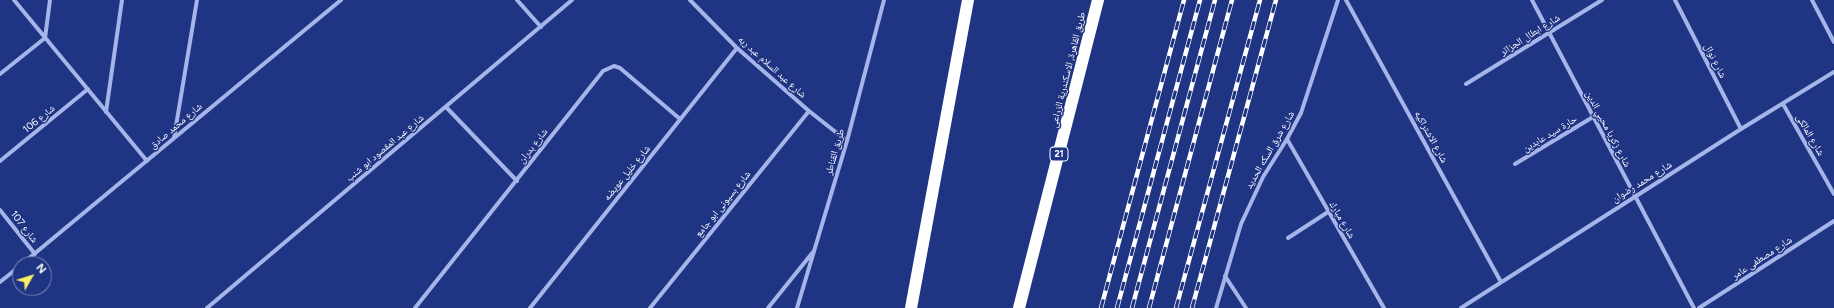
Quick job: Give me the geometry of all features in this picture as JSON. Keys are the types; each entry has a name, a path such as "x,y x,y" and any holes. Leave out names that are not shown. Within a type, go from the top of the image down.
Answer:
{"highway":[{"path":"911,308 968,0"},
{"name":"طريق القاهرة, الاسكندرية الزراعى","path":"1019,308 1098,0"}],"street":[{"path":"14,0 147,161"},
{"path":"0,74 45,38 50,0"},
{"path":"106,112 122,0"},
{"path":"174,138 198,0"},
{"name":"شارع محمد صادق","path":"32,256 341,0"},
{"path":"517,0 540,27"},
{"name":"شارع عبد المقصود ابو شنب","path":"207,308 572,0"},
{"name":"شارع عبد السلام عبد ربه","path":"690,0 737,48 846,141"},
{"name":"طريق القناطر","path":"797,308 846,141 884,0"},
{"name":"شارع شرق السكه الحديد","path":"1216,308 1241,224 1263,177 1287,139 1301,113 1338,0"},
{"name":"شارع الاشتراكيه","path":"1346,0 1501,282"},
{"name":"شارع زكريا محيي الدين","path":"1532,0 1634,197 1694,308"},
{"name":"شارع ابطال الجزائر","path":"1466,84 1602,0"},
{"name":"شارع نوال","path":"1674,0 1741,129"},
{"path":"1812,0 1834,42"},
{"name":"شارع خليل عويضه","path":"530,308 737,48"},
{"name":"شارع بدران","path":"415,308 517,181 603,70 614,66 624,71 680,119"},
{"name":"شارع محمد رضوان","path":"1461,308 1741,129 1834,72"},
{"name":"شارع 106","path":"0,161 88,89"},
{"name":"شارع المالكى","path":"1783,104 1834,194"},
{"path":"446,107 517,181"},
{"name":"شارع بسيونى ابو جامع","path":"650,308 809,111"},
{"name":"حارة سيد عابدين","path":"1515,164 1593,117"},
{"name":"شارع مبارك","path":"1287,139 1384,308"},
{"name":"شارع 107","path":"0,210 34,254"},
{"path":"1288,238 1328,212"},
{"name":"شارع مصطفى عامر","path":"1699,308 1834,221"},
{"path":"768,308 814,250"},
{"name":"شارع محمد صادق","path":"0,282 12,272"},
{"path":"1225,276 1246,308"}],"railway":[{"path":"1101,308 1184,0"},
{"path":"1117,308 1200,0"},
{"path":"1132,308 1215,0"},
{"path":"1149,308 1232,0"},
{"path":"1176,308 1260,0"},
{"path":"1192,308 1276,0"}]}
